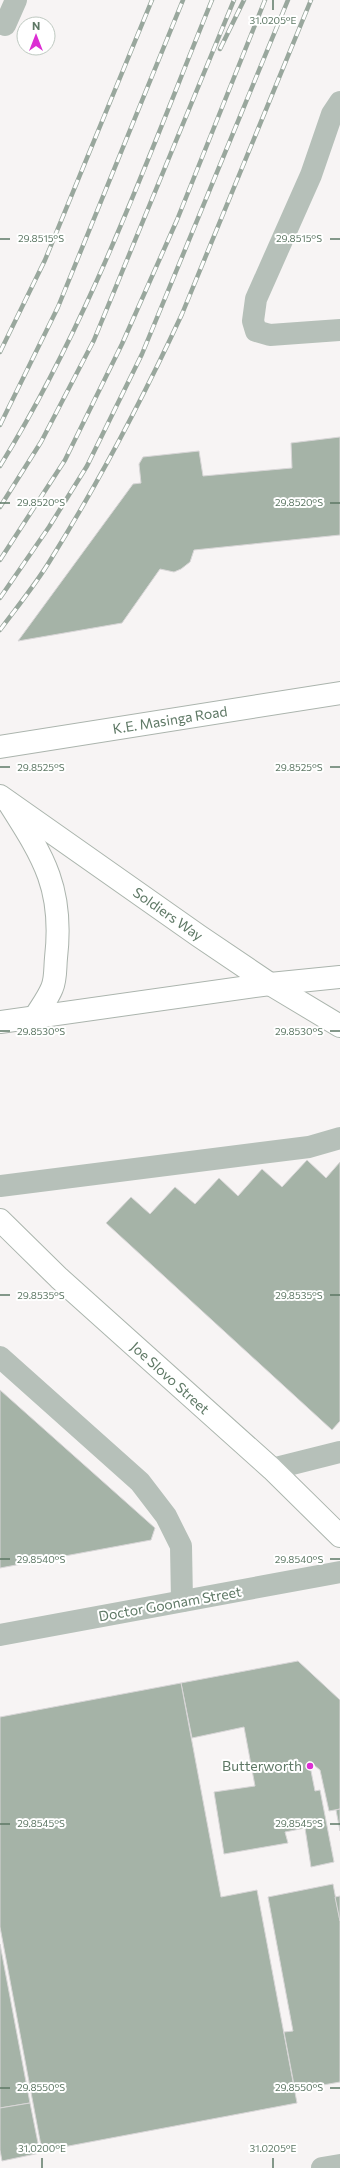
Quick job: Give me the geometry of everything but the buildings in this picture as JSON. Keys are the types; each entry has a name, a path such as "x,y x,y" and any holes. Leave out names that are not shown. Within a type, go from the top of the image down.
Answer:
{"main road":[{"name":"K.E. Masinga Road","path":"0,747 340,693"},
{"name":"Soldiers Way","path":"5,800 270,984 340,1026"},
{"path":"5,800 40,852 50,877 58,908 58,943 53,987 35,1017"},
{"path":"0,1022 270,984 340,977"},
{"name":"Joe Slovo Street","path":"0,1220 59,1278 272,1469 340,1536"}],"street":[{"path":"6,25 16,0"},
{"path":"340,102 332,114 311,175 256,299 253,321 256,331 270,335 340,330"},
{"path":"0,1186 309,1147 340,1138"},
{"path":"0,1357 140,1482 166,1516 181,1546 182,1601"},
{"path":"272,1469 340,1452"},
{"name":"Doctor Goonam Street","path":"0,1636 340,1572"},
{"path":"322,2168 340,2165"}],"railway":[{"path":"0,352 45,260 152,0"},
{"path":"0,425 58,307 183,0"},
{"path":"0,466 32,411 90,296 141,178 212,0"},
{"path":"0,507 41,442 94,340 234,0"},
{"path":"220,49 244,0"},
{"path":"0,560 65,460 122,344 177,220 265,0"},
{"path":"0,598 49,527 87,466 142,354 288,0"},
{"path":"0,630 51,559 104,469 152,377 182,314 311,0"}],"place":[{"name":"Butterworth","path":"310,1766"}]}
